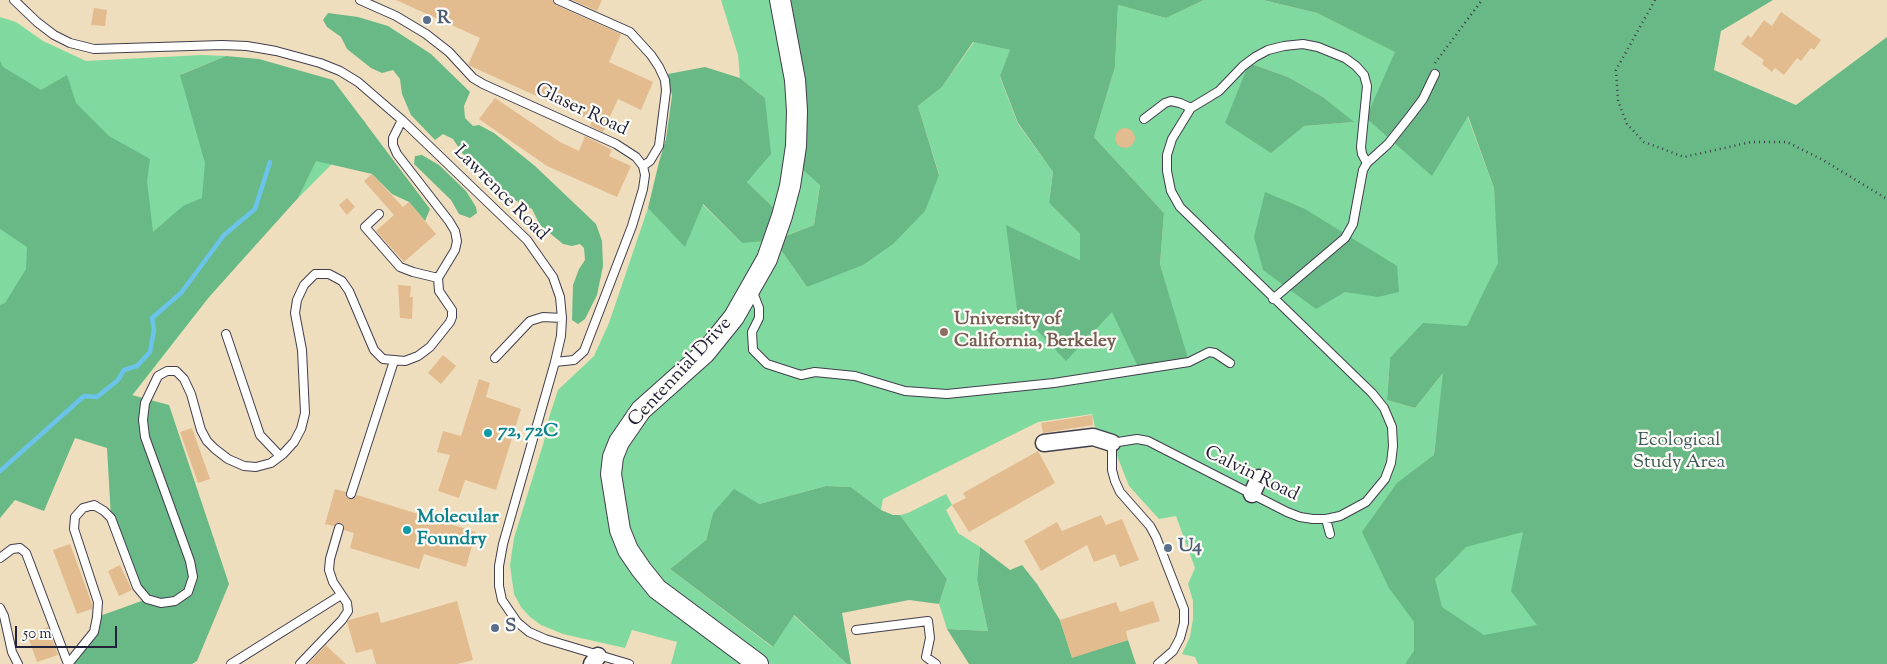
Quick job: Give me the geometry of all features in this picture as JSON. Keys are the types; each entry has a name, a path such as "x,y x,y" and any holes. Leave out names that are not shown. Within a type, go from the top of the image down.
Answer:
{"street":[{"name":"Centennial Drive","path":"758,664 657,589 628,550 620,530 613,493 612,474 613,457 619,442 641,410 704,353 734,317 767,259 790,186 796,146 794,80 780,0"},
{"path":"1044,443 1093,437 1112,443"},
{"path":"1252,494 1259,478"}],"lane":[{"name":"Lawrence Road","path":"14,0 54,35 70,43 94,49 247,46 276,51 320,63 340,72 358,82 402,120 527,240 553,277 560,297 561,336 503,544 499,586 502,600 517,622 529,632 595,660 629,664"},
{"name":"Glaser Road","path":"360,0 396,16 426,34 449,52 469,74 483,84 616,144 636,157 644,166"},
{"path":"554,362 574,360 584,351 632,226 643,190 644,166 650,161 659,146 666,92 665,80 652,55 630,32 558,0"},
{"name":"Calvin Road","path":"1112,443 1137,438 1148,441 1300,517 1326,518 1353,510 1366,502 1385,479 1391,463 1393,446 1392,427 1384,408 1372,392 1273,299 1180,207 1171,191 1167,171 1167,155 1172,139 1191,108 1219,91 1243,66 1255,57 1268,50 1302,44 1318,47 1345,58 1364,75 1367,86 1361,147 1362,154 1368,163"},
{"path":"1273,299 1345,238 1353,224 1361,176 1368,163 1388,144 1411,115 1423,99 1435,74"},
{"path":"1144,119 1165,103 1171,101 1180,102 1191,108"},
{"path":"68,664 94,632 98,617 98,602 74,529 75,517 83,508 94,505 111,518 137,587 147,599 161,603 175,601 188,592 193,577 190,561 145,437 143,420 145,403 158,376 166,371 176,371 184,379 191,394 201,430 207,441 228,459 244,466 256,466 271,463 280,456 294,442 300,429 305,412 302,350 295,313 297,300 304,285 315,274 329,274 342,281 349,291 374,350 383,359 405,361 424,352 450,322 452,310 439,291 438,278 455,250 454,231 449,221 397,154 393,145 393,138 402,120"},
{"path":"379,214 365,227 400,267 438,278"},
{"path":"750,290 759,308 760,318 752,332 753,350 767,364 801,375 815,372 855,376 905,391 947,394 1054,383 1188,362 1209,352 1215,353 1230,363"},
{"path":"495,358 530,321 543,316 562,318"},
{"path":"226,334 260,435 280,456"},
{"path":"351,494 394,361"},
{"path":"1112,443 1112,470 1115,481 1120,492 1150,526 1156,537 1184,609 1184,623 1180,638 1173,650 1158,664"},
{"path":"1326,518 1330,534"},
{"path":"300,664 342,620 348,611 347,603 333,582 329,570 330,559 339,528"},
{"path":"0,558 12,549 20,548 26,553 68,664"},
{"path":"231,664 341,595"},
{"path":"0,608 4,616 12,652 18,664"},
{"path":"856,630 928,621 930,638 926,657 936,664"}],"path":[{"path":"1435,63 1482,0"},
{"path":"1655,0 1616,70 1618,101 1627,124 1644,142 1684,157 1751,142 1787,142 1823,160 1887,199"}],"green space":[{"path":"721,0 780,0 794,162 820,184 814,225 774,240 807,287 939,174 918,106 942,87 974,42 1010,50 1000,77 1018,124 1053,172 1049,203 1080,234 1080,260 1007,226 1112,312 1188,362 1160,264 1164,213 1094,137 1115,67 1118,5 1166,18 1204,0 1263,0 1317,13 1396,52 1467,115 1494,188 1497,231 1887,664 1472,664 1415,652 1405,664 1198,664 1195,657 1182,654 1190,637 1193,619 1193,601 1188,584 1195,568 1176,516 1159,519 1129,486 1112,443 1093,437 1095,427 1092,414 1038,422 883,499 881,510 851,487 826,486 759,504 713,513 706,540 670,569 772,647 793,615 847,664 671,664 677,642 632,630 625,648 563,634 541,625 521,607 514,594 510,565 514,538 558,390 594,356 609,323 648,208 686,244 702,204 742,243 782,216 747,182 765,98 740,78 738,55","holes":["1249,63 1288,77 1323,97 1353,122 1304,126","1390,358 1477,371 1434,454 1444,372 1415,408 1387,400"]},
{"path":"780,0 1204,0 1166,18 1118,5 1115,67 1094,137 1164,213 1160,264 1189,362 1139,369 1112,312 1066,361 1017,309 1006,225 1080,260 1080,234 1049,203 1053,172 1018,123 1000,76 1010,50 973,42 942,87 918,106 939,175 925,211 893,244 863,265 807,287 774,240 742,243 703,204 685,247 648,208 666,139 672,96 668,74 705,67 740,78 765,98 771,154 747,182 782,216 775,240 814,225 820,185 794,162"},
{"name":"Ecological Study Area","path":"1263,0 1773,0 1721,31 1714,70 1796,105 1887,37 1887,664 1405,664 1414,651 1414,622 1389,588 1362,532 1397,483 1434,455 1443,373 1415,408 1387,400 1390,358 1423,323 1467,326 1498,263 1494,188 1468,116 1432,176 1366,118 1395,52 1317,13","holes":["1523,532 1511,591 1537,625 1484,635 1442,607 1435,579 1466,547"]},
{"path":"328,13 358,17 388,26 431,54 470,92 464,106 465,118 473,126 479,125 494,133 535,166 596,224 602,241 603,266 597,295 585,319 578,324 572,320 573,285 579,269 585,260 584,248 580,244 572,246 563,244 540,225 532,209 513,199 493,182 482,167 463,154 453,139 443,134 435,140 411,115 402,94 400,79 393,70 382,73 371,68 347,49 341,37 327,27 323,20"},
{"path":"0,17 16,22 43,41 86,61 202,55 226,56 182,74 343,98 366,123 349,147 283,213 209,297 132,396 75,438 14,500 0,518"},
{"path":"226,56 259,59 333,80 430,209 425,221 409,202 392,194 372,174 316,161 298,198 209,297 132,395 169,405 229,584 197,661 192,664 68,664 86,643 97,617 147,599 137,587 111,518 107,448 75,438 44,511 15,500 0,518 0,305 5,303 26,269 27,247 0,229 0,61 3,67 41,90 67,75 76,103 109,136 150,159 147,181 153,232 183,206 202,198 205,163 180,75"},
{"path":"1249,63 1288,77 1323,97 1354,122 1304,126 1271,153 1225,123"},
{"path":"422,155 439,165 466,191 476,207 477,213 470,218 459,214 451,200 414,164 415,156"},
{"path":"1265,192 1305,209 1397,266 1399,292 1378,297 1345,292 1316,309 1263,270 1254,237"},
{"path":"826,486 851,487 881,510 893,515 900,515 947,579 939,604 909,600 842,613 851,664 847,664 794,615 773,647 670,569 706,540 713,513 734,489 759,504"},
{"path":"946,494 952,505 946,510 958,533 980,547 977,580 988,631 947,629 939,604 947,579 900,515 908,513"},
{"path":"980,547 1010,570 1022,565 1037,584 1060,620 1072,657 1128,640 1136,664 969,664 947,629 988,631 977,580"}],"building":[{"path":"396,0 552,0 556,5 621,34 609,62 653,82 641,110 618,99 603,132 590,126 592,121 468,65 480,38"},
{"path":"572,0 602,0 597,11"},
{"path":"94,8 107,10 105,26 91,25"},
{"path":"1781,12 1821,40 1814,50 1811,48 1801,61 1797,58 1784,75 1775,68 1772,72 1762,64 1764,60 1741,44 1748,35 1751,38 1764,20 1772,26"},
{"path":"495,98 560,142 579,151 585,136 612,150 609,156 631,166 617,197 547,166 479,119"},
{"path":"1125,128 1132,131 1135,138 1132,145 1125,148 1118,145 1115,138 1118,131"},
{"path":"372,174 403,207 409,202 436,234 404,262 376,231 394,215 364,181"},
{"path":"347,198 355,207 347,215 339,205"},
{"path":"398,285 411,286 410,297 413,297 412,319 400,318"},
{"path":"443,355 456,366 441,384 428,373"},
{"name":"72, 72C","path":"479,379 490,383 486,397 521,409 496,490 465,480 459,498 438,491 450,455 437,452 443,431 461,436"},
{"path":"1092,415 1093,425 1043,433 1041,423"},
{"path":"192,428 210,479 198,483 180,432"},
{"path":"1038,451 1055,483 969,532 952,505 966,498 963,493"},
{"name":"Molecular Foundry","path":"335,489 346,492 347,497 350,499 357,495 476,532 466,567 424,554 419,569 350,548 354,533 344,530 344,526 341,523 337,523 334,526 325,524"},
{"path":"1101,515 1106,525 1122,519 1139,560 1120,567 1115,554 1094,562 1087,545 1041,571 1024,541 1057,522 1062,531"},
{"path":"70,544 92,604 92,609 77,614 53,550"},
{"path":"120,565 132,590 119,596 108,571"},
{"path":"457,601 473,660 457,664 376,664 372,649 356,653 347,622 349,620 378,612 381,623"},
{"path":"1153,601 1160,621 1126,631 1128,640 1072,658 1060,620 1116,602 1120,612"},
{"path":"48,627 58,655 37,662 27,634"},
{"path":"326,645 333,652 346,664 308,664"}],"waterway":[{"path":"0,471 84,396 97,397 118,380 124,370 137,366 150,352 154,330 152,318 181,293 224,235 255,209 270,162"}],"place":[{"name":"R","path":"427,20"},
{"name":"University of California, Berkeley","path":"944,332"},
{"name":"72, 72C","path":"488,433"},
{"name":"Molecular Foundry","path":"407,530"},
{"name":"U4","path":"1168,548"},
{"name":"S","path":"495,628"}]}
